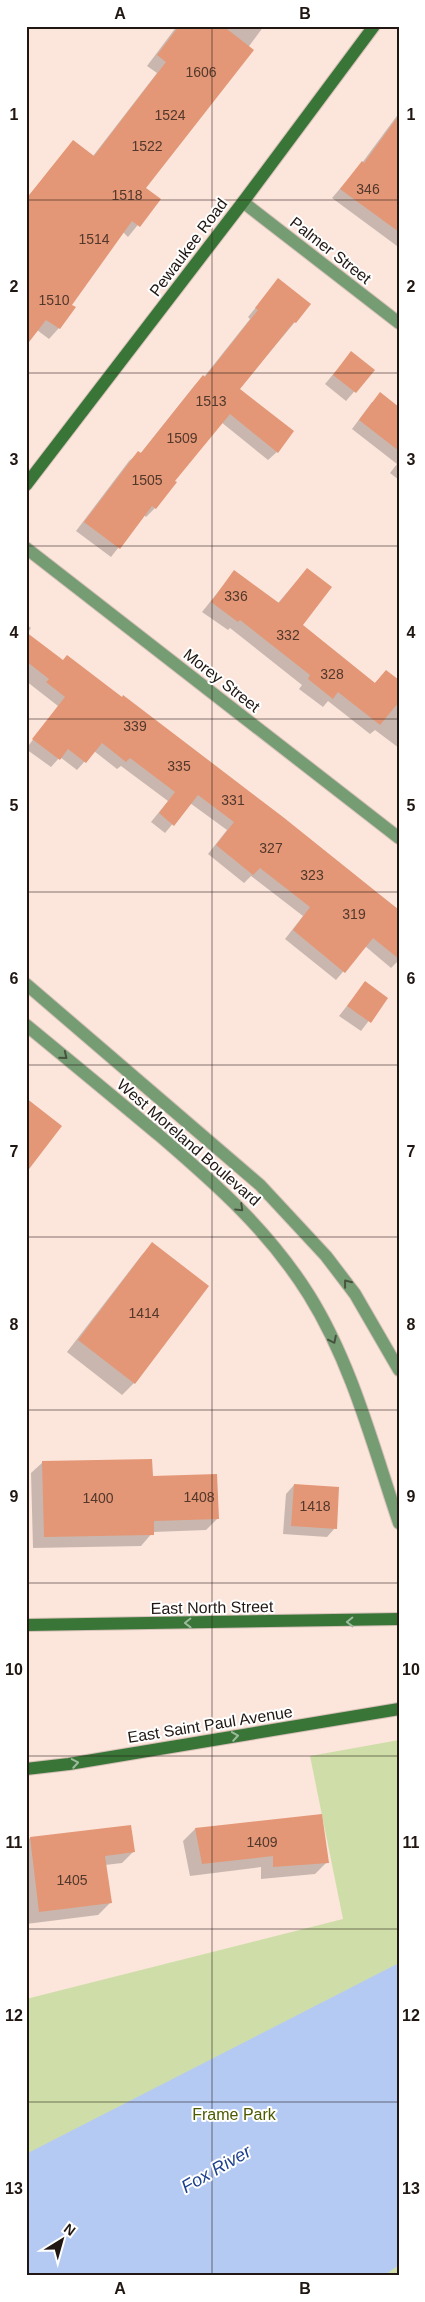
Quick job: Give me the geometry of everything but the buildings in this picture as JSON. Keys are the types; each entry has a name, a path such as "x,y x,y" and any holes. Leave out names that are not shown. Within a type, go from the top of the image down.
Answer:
{"main road":[{"name":"Pewaukee Road","path":"26,485 243,202 374,26"},
{"name":"East North Street","path":"26,1625 399,1619"},
{"name":"East Saint Paul Avenue","path":"26,1769 69,1764 399,1709"}],"street":[{"name":"Palmer Street","path":"243,202 399,323"},
{"name":"Morey Street","path":"26,548 399,838"},
{"name":"West Moreland Boulevard","path":"26,984 260,1185 293,1219 356,1294 399,1370"},
{"name":"West Moreland Boulevard","path":"26,1025 209,1178 254,1221 283,1257 310,1296 333,1340 352,1386 399,1523"}],"green space":[{"name":"Frame Park","path":"399,1740 399,2276 26,2276 26,1999 343,1919 310,1756"}],"water":[{"name":"Frame Park","path":"399,1963 399,2265 383,2276 26,2276 26,2154"}],"water label":[{"name":"Fox River","path":"216,2169"}]}
